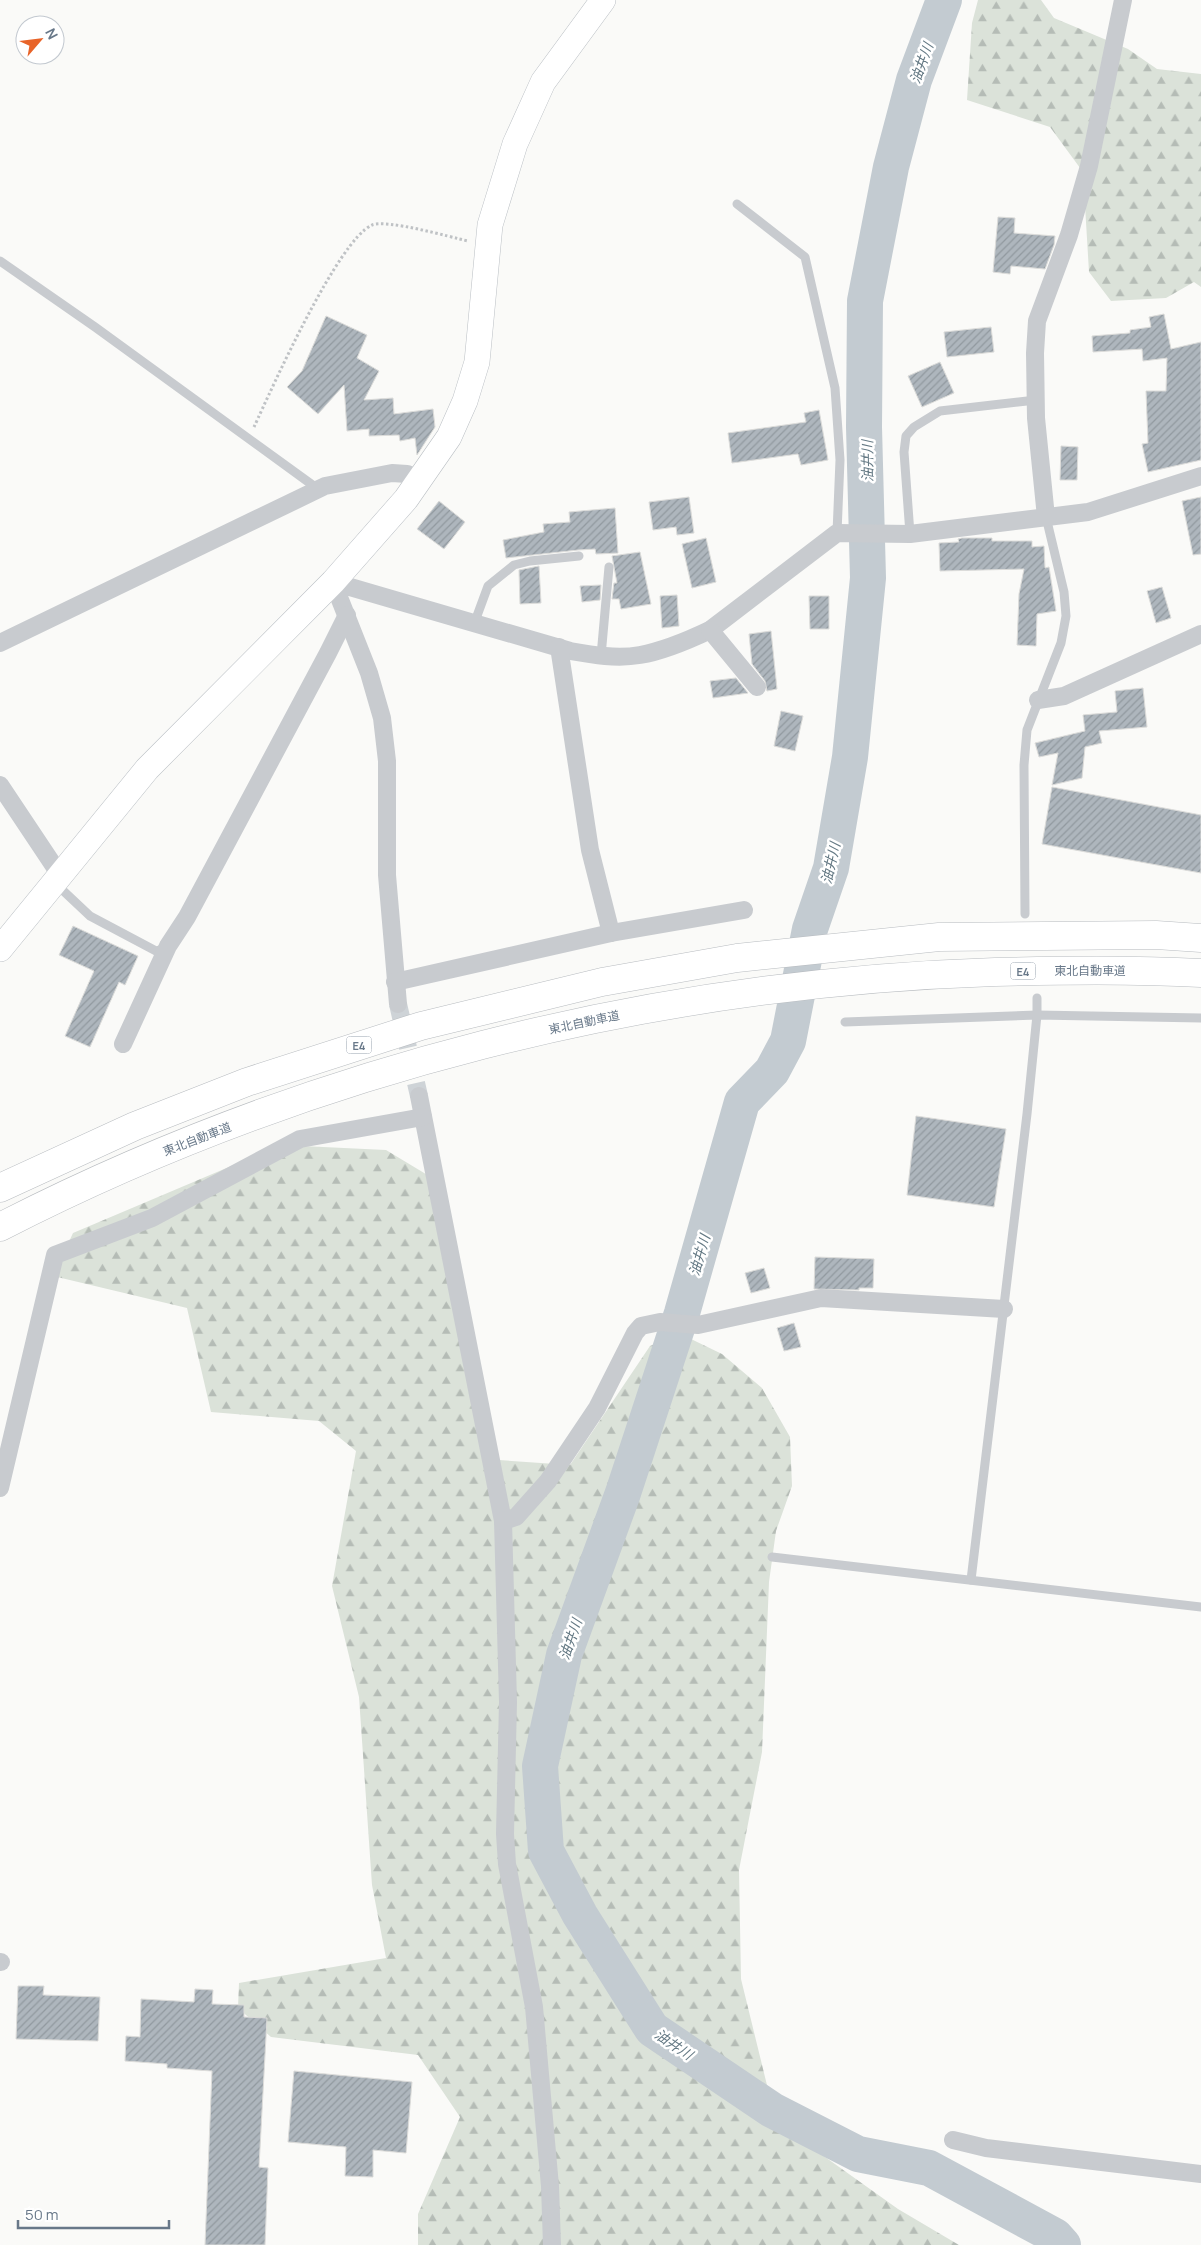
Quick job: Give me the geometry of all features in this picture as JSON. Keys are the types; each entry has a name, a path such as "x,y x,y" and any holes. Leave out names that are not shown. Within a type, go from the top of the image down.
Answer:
{"highway":[{"name":"E4","path":"0,1188 135,1126 247,1082 422,1026 602,982 736,958 939,937 1156,935 1201,938"},
{"name":"東北自動車道","path":"0,1227 66,1193 150,1157 258,1115 349,1084 504,1040 609,1016 724,996 846,981 946,974 1076,969 1155,970 1201,973"}],"street":[{"path":"0,949 147,769 333,582 406,499 449,437 465,401 477,362 490,225 515,144 543,82 603,0"},
{"path":"1046,517 1036,400 1037,321 1069,235 1089,166 1123,0"},
{"path":"0,643 325,486 392,473 407,474 420,479"},
{"path":"333,582 559,647 601,656 640,655 710,630 838,533 905,534 1088,512 1201,476"},
{"path":"333,582 370,673 382,718 387,761 387,875 398,1004"},
{"path":"123,1044 168,946 187,917 347,615"},
{"path":"710,630 757,687"},
{"path":"1038,700 1064,696 1201,634"},
{"path":"559,647 590,850 610,933"},
{"path":"0,786 57,879"},
{"path":"395,982 610,933 744,910"},
{"path":"419,1096 503,1520 508,1702 505,1834 507,1864 534,2007 550,2186 552,2245"},
{"path":"0,1488 55,1255 152,1218 300,1139 423,1117"},
{"path":"503,1520 516,1516 548,1481 597,1408 640,1326 660,1322 698,1325 821,1298 1004,1309"},
{"path":"952,2140 986,2148 1201,2174"}],"lane":[{"path":"737,204 806,257 835,388 840,460 838,533"},
{"path":"0,261 95,327 319,489"},
{"path":"905,534 904,452 906,436 914,427 940,411 1036,400"},
{"path":"1025,914 1024,765 1027,730 1061,643 1066,616 1064,592 1046,517"},
{"path":"474,624 488,586 514,565 530,561 579,556"},
{"path":"601,656 609,567"},
{"path":"57,879 90,916 156,951 168,946"},
{"path":"971,1580 1037,1015 1036,998"},
{"path":"845,1022 1037,1015 1201,1018"},
{"path":"772,1557 1201,1607"}],"path":[{"path":"248,438 292,348 340,258 359,234 373,224 405,226 489,246"}],"green space":[{"path":"978,0 1041,0 1054,18 1128,49 1157,69 1201,74 1201,287 1194,282 1166,298 1111,301 1089,272 1083,172 1050,127 967,100 972,23"},
{"path":"281,1145 386,1150 439,1182 484,1459 570,1465 650,1346 672,1337 691,1339 722,1354 762,1388 790,1437 792,1486 776,1531 769,1582 762,1752 739,1870 741,1979 776,2122 898,2209 959,2245 418,2245 418,2214 460,2117 418,2055 271,2037 238,2008 239,1983 386,1958 372,1885 359,1697 332,1586 356,1451 319,1421 211,1412 187,1308 53,1276 73,1233"}],"building":[{"path":"998,217 1015,218 1014,233 1055,236 1054,245 1045,269 1011,266 1010,274 993,272"},
{"path":"1164,314 1171,349 1201,342 1201,460 1148,472 1142,444 1148,443 1146,391 1166,391 1167,358 1143,361 1142,349 1093,352 1092,336 1130,333 1130,330 1151,327 1149,317"},
{"path":"326,316 367,335 357,358 379,371 364,400 393,398 394,414 433,409 435,427 417,455 415,438 400,441 399,435 369,436 369,429 347,431 344,385 318,414 287,387 302,371"},
{"path":"991,327 994,352 947,357 944,332"},
{"path":"940,362 954,393 922,407 908,376"},
{"path":"819,410 828,460 801,465 798,454 732,463 728,433 806,422 804,413"},
{"path":"1061,446 1078,447 1077,480 1060,480"},
{"path":"689,497 694,533 677,535 676,527 653,530 649,502"},
{"path":"1201,497 1201,554 1193,555 1182,501"},
{"path":"439,501 465,522 444,549 417,529"},
{"path":"615,508 618,553 596,554 595,549 506,558 503,540 544,532 543,524 570,522 569,512"},
{"path":"706,538 716,582 692,588 682,544"},
{"path":"992,538 992,541 1032,541 1032,547 1044,546 1045,568 1049,567 1056,611 1037,614 1036,646 1017,645 1019,594 1024,569 940,571 939,543 959,542 958,539"},
{"path":"640,552 651,604 621,609 619,599 612,599 614,583 617,583 612,556"},
{"path":"539,566 541,603 520,604 519,570"},
{"path":"601,585 600,600 582,602 580,586"},
{"path":"1162,587 1171,618 1156,623 1147,591"},
{"path":"677,595 679,626 662,628 660,596"},
{"path":"809,596 829,596 829,629 810,629"},
{"path":"771,631 777,689 767,691 765,681 752,664 749,634"},
{"path":"736,678 748,693 713,698 710,681"},
{"path":"1143,688 1147,727 1099,731 1102,743 1085,747 1082,778 1052,785 1058,753 1039,757 1035,743 1085,731 1083,715 1117,712 1115,691"},
{"path":"781,711 803,716 795,751 774,746"},
{"path":"1052,787 1201,815 1201,873 1042,844"},
{"path":"73,926 138,956 125,985 119,982 90,1047 65,1036 94,971 59,955"},
{"path":"916,1116 1006,1129 994,1207 907,1195"},
{"path":"815,1257 874,1259 873,1288 859,1288 859,1290 814,1289"},
{"path":"764,1268 770,1288 751,1293 745,1273"},
{"path":"794,1323 801,1347 784,1351 777,1328"},
{"path":"18,1986 44,1986 43,1995 100,1997 98,2041 16,2039"},
{"path":"195,1989 213,1990 212,2004 244,2005 244,2017 267,2018 259,2167 268,2168 265,2245 205,2245 212,2071 167,2068 167,2064 125,2061 126,2036 140,2037 141,1999 194,2002"},
{"path":"294,2071 412,2082 406,2153 373,2150 373,2177 345,2176 346,2147 288,2142"}],"waterway":[{"name":"油井川","path":"944,0 914,80 891,167 865,301 864,427 868,578 850,757 831,868 810,929 788,1041 772,1071 742,1102 682,1313 623,1493 564,1655 540,1766 546,1851 580,1915 652,2029 772,2110 858,2154 929,2168 1055,2236 1063,2245"}],"tunnel":[{"path":"398,1004 419,1096"}]}
